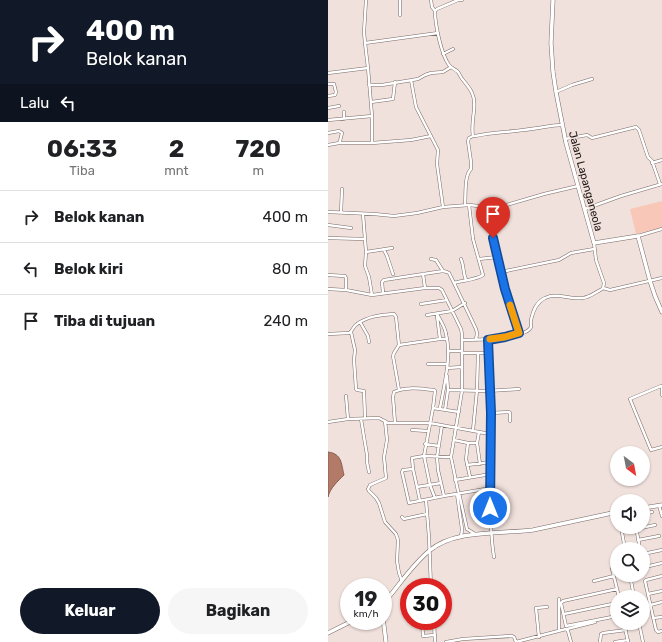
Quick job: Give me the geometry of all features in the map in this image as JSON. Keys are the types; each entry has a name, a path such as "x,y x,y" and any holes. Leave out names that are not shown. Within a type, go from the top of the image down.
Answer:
{"street":[{"path":"366,0 364,28 372,116 372,143"},
{"path":"400,0 400,15"},
{"path":"431,0 432,7 435,11 438,34 443,54 451,68 457,71 474,95 472,120 473,136"},
{"path":"435,11 458,0 462,0"},
{"name":"Jalan Lapanganeola","path":"553,0 551,43 556,92 565,139 594,243 638,236"},
{"path":"365,43 438,34"},
{"path":"443,54 453,49"},
{"path":"328,73 368,68"},
{"path":"369,85 418,79 431,73 443,72 451,68"},
{"path":"556,92 592,79"},
{"path":"411,80 416,107 438,150 437,164 443,208"},
{"path":"370,102 393,99 395,82"},
{"path":"328,84 334,84 336,92 335,95 328,96"},
{"path":"328,108 339,106"},
{"path":"344,112 344,119"},
{"path":"328,120 372,116"},
{"path":"465,205 467,176 471,169 469,138 473,136 562,125"},
{"path":"565,139 587,135 592,138 636,127 640,130 649,158 661,184 621,196 584,210"},
{"path":"328,133 342,133 339,143"},
{"path":"328,145 339,143 372,143 411,140 431,136"},
{"path":"652,163 662,160"},
{"path":"328,212 400,216 465,205 488,208 504,206 529,198 578,186"},
{"path":"341,213 342,189"},
{"path":"454,283 480,278 483,276 473,239 469,205"},
{"path":"488,208 497,257 519,333"},
{"path":"363,214 366,252 364,266 369,277 372,295"},
{"path":"328,226 352,228"},
{"path":"662,229 638,236 655,296 662,312"},
{"path":"328,238 364,239"},
{"path":"594,243 597,264 604,283 603,288"},
{"path":"366,252 392,248"},
{"path":"501,272 559,260 571,253 594,249"},
{"path":"384,250 393,274"},
{"path":"479,259 497,257"},
{"path":"431,259 436,260 443,271"},
{"path":"461,259 463,274 466,280"},
{"path":"384,293 382,282 384,280 443,271 449,273 465,303 476,329 476,340"},
{"path":"423,274 425,288"},
{"path":"328,275 345,276 346,290"},
{"path":"462,340 488,340 527,331 530,328 534,309 539,302 548,296 584,298 603,288 610,290 662,278"},
{"path":"328,289 346,290 372,295 425,288 441,288 462,332 462,391 451,457 466,528 476,535"},
{"path":"421,304 447,300"},
{"path":"427,315 452,311 465,303"},
{"path":"365,418 364,391 356,389 354,360 355,347 351,332 355,325 374,316 394,314 396,317 400,345"},
{"path":"437,314 440,339"},
{"path":"437,314 446,332 448,351 446,374 440,408"},
{"path":"360,322 369,342"},
{"path":"328,334 351,332"},
{"path":"399,390 393,356 394,352 400,345 447,339"},
{"path":"488,340 491,413 492,543 494,557"},
{"path":"448,351 478,353 489,352"},
{"path":"473,430 477,390 478,353"},
{"path":"428,364 462,367"},
{"path":"445,410 448,390 446,374"},
{"path":"662,395 662,386 630,399 651,450 662,448"},
{"path":"395,423 394,392 419,388 434,390 436,392 425,444 424,456 430,485 435,498"},
{"path":"448,390 519,389"},
{"path":"346,396 348,419"},
{"path":"433,408 459,412"},
{"path":"491,413 509,412 510,421"},
{"path":"328,422 348,419 379,418 388,423 430,423 490,434"},
{"path":"361,419 369,472"},
{"path":"385,421 386,440 384,457 386,478 370,486 368,489 379,503 385,522 396,534 398,540 397,561 401,578"},
{"path":"442,425 437,457 438,470 444,496"},
{"path":"412,430 428,431"},
{"path":"479,432 477,442 480,464"},
{"path":"454,440 468,443 477,442"},
{"path":"468,443 466,456 470,477"},
{"path":"425,444 439,446"},
{"path":"420,501 413,470 412,458 424,456 451,457"},
{"path":"467,465 491,462"},
{"path":"413,470 402,471 409,503 491,488"},
{"path":"455,480 491,474"},
{"path":"418,487 441,483"},
{"path":"458,493 462,529 461,537"},
{"path":"426,500 431,578"},
{"path":"650,507 660,505 662,516"},
{"path":"404,578 430,550 448,540 492,532 522,532 610,513"},
{"path":"402,517 404,519 428,514"},
{"path":"650,526 655,525"},
{"path":"462,529 466,528"},
{"path":"637,534 638,540 659,536"},
{"path":"650,553 662,550"},
{"path":"650,566 662,563"},
{"path":"647,590 646,580 662,576"},
{"path":"594,581 610,577"},
{"path":"571,642 565,626 561,603 563,601 617,589 615,582"},
{"path":"392,593 400,583"},
{"path":"650,594 662,591"},
{"path":"559,599 559,631"},
{"path":"662,602 650,605 656,630 662,631"},
{"path":"564,614 610,604"},
{"path":"539,637 536,608 547,607"},
{"path":"653,618 662,617"},
{"path":"446,642 512,636 516,642 610,618"},
{"path":"328,633 340,627"},
{"path":"384,630 386,642"},
{"path":"423,630 423,636 435,635"},
{"path":"435,630 435,642"},
{"path":"600,642 601,634 603,633 626,630 628,641 614,642"},
{"path":"640,630 643,642"}],"shaded area":[{"path":"662,201 662,228 636,234 630,209"},
{"path":"328,452 333,453 338,457 344,475 332,488 328,497"}],"slow traffic":[{"path":"490,339 519,333 510,305"}],"route":[{"path":"490,508 491,413 488,340 519,333 505,289 493,238"}]}
